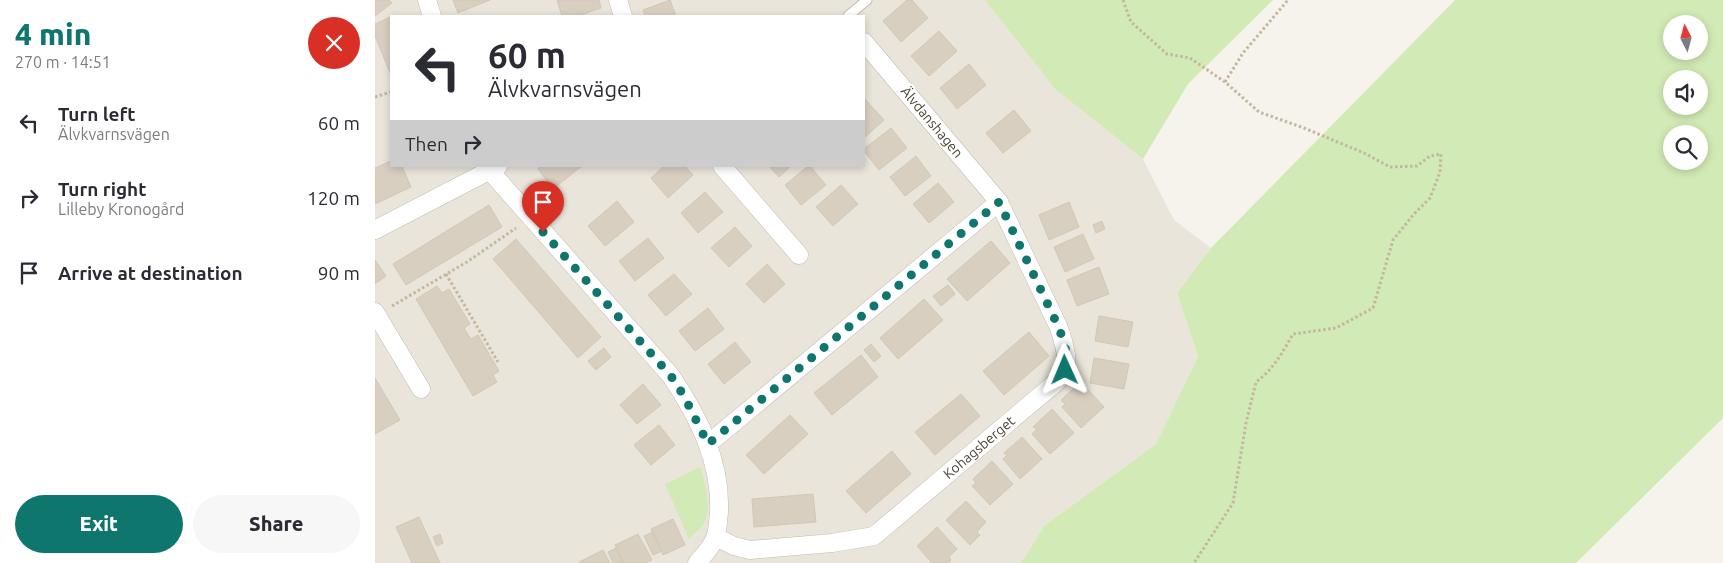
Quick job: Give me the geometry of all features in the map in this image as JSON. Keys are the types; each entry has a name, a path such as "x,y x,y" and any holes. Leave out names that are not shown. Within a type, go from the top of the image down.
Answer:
{"street":[{"path":"427,0 432,15"},
{"path":"618,0 623,15"},
{"name":"Älvdanshagen","path":"865,43 999,202"},
{"path":"723,167 799,254"},
{"path":"375,230 492,168 531,217 671,376 684,396 708,444 717,471 719,495 716,537 711,547 697,563"},
{"path":"708,444 999,202"},
{"name":"Kohagsberget","path":"716,537 734,546 750,550 832,543 874,536 1058,381 1068,361 1065,346 1059,328 999,202"},
{"path":"376,314 421,390"}],"lane":[{"path":"849,15 867,0"}],"path":[{"path":"1123,0 1131,22 1167,54 1190,58 1225,82 1259,112 1364,153 1390,167 1417,166 1430,156 1441,154 1440,172 1430,198 1393,240 1373,308 1336,328 1293,334 1283,352 1264,376 1256,382 1246,423 1233,503 1194,563"},
{"path":"1225,82 1243,53 1288,0"},
{"path":"375,97 390,92"},
{"path":"376,314 467,262 531,217"},
{"path":"446,274 498,362"}],"shaded area":[{"path":"375,0 985,0 1055,89 1143,159 1174,220 1211,248 1177,293 1198,356 1156,444 1044,526 1021,563 375,563"}],"green space":[{"path":"985,0 1273,0 1188,84 1143,159 1055,89"},
{"path":"1455,0 1723,0 1723,418 1576,563 1021,563 1044,526 1156,444 1198,356 1177,293 1211,248"},
{"path":"700,467 708,504 706,519 703,525 689,539 665,484"}],"building":[{"path":"375,0 389,0 392,3 375,16"},
{"path":"453,0 490,0 458,13"},
{"path":"557,0 599,0 601,8 581,15 562,15"},
{"path":"670,0 676,15 645,15 643,10"},
{"path":"907,0 912,0 928,18 901,42 883,21"},
{"path":"390,17 390,73 375,36 375,24"},
{"path":"939,31 957,51 929,76 911,56"},
{"path":"969,64 986,85 957,109 940,88"},
{"path":"865,99 884,120 865,137"},
{"path":"1014,110 1031,131 1003,153 986,133"},
{"path":"891,128 907,148 879,170 865,152 865,148"},
{"path":"916,156 931,176 905,196 890,177"},
{"path":"390,161 390,167 402,167 411,187 375,204 375,168"},
{"path":"540,167 581,167 553,189 538,169"},
{"path":"663,167 686,167 693,175 668,198 651,178"},
{"path":"770,167 790,167 779,177"},
{"path":"807,167 811,167 826,185 801,205 785,185"},
{"path":"938,183 954,202 929,223 913,204"},
{"path":"841,185 858,204 833,226 816,207"},
{"path":"705,192 723,212 698,233 681,213"},
{"path":"617,201 634,222 605,246 588,226"},
{"path":"1069,202 1079,227 1049,240 1039,215"},
{"path":"489,205 502,227 406,285 393,264"},
{"path":"1102,221 1105,229 1096,233 1093,225"},
{"path":"735,227 752,246 729,267 711,248"},
{"path":"1083,234 1094,259 1065,272 1054,247"},
{"path":"648,238 664,258 635,281 619,261"},
{"path":"516,239 601,337 578,358 493,259"},
{"path":"991,241 1010,263 967,301 947,279"},
{"path":"375,260 386,276 375,284"},
{"path":"767,264 785,284 764,303 746,284"},
{"path":"1099,267 1109,294 1077,306 1067,280"},
{"path":"674,274 692,294 666,316 648,295"},
{"path":"948,285 955,294 941,306 933,296"},
{"path":"437,286 442,293 449,289 470,324 464,328 471,339 478,335 499,371 493,375 497,382 473,396 416,299"},
{"path":"924,299 943,320 898,359 880,338"},
{"path":"708,308 724,329 695,351 679,331"},
{"path":"1099,316 1133,322 1128,347 1095,341"},
{"path":"1029,332 1049,356 1004,395 983,371"},
{"path":"735,342 751,362 724,384 708,364"},
{"path":"871,344 881,356 874,362 864,350"},
{"path":"604,348 611,357 596,370 588,361"},
{"path":"861,355 878,377 832,415 814,393"},
{"path":"1094,358 1129,364 1124,389 1090,383"},
{"path":"375,378 400,420 375,434"},
{"path":"1081,382 1104,407 1081,428 1062,407 1065,404 1061,400"},
{"path":"643,384 661,405 637,424 620,405"},
{"path":"961,394 980,416 935,455 915,432"},
{"path":"1052,409 1074,433 1050,454 1032,434 1037,429 1033,427"},
{"path":"790,415 808,434 764,474 746,455"},
{"path":"659,425 675,445 651,465 634,445"},
{"path":"1022,437 1042,459 1020,479 1003,459 1007,455 1004,453"},
{"path":"892,451 911,474 866,513 846,491"},
{"path":"992,461 1013,484 990,505 972,486 976,483 973,479"},
{"path":"813,494 816,522 754,527 752,499"},
{"path":"966,501 986,522 977,532 980,535 970,545 946,520"},
{"path":"419,517 440,563 412,563 396,527"},
{"path":"673,519 685,545 663,555 651,529"},
{"path":"937,527 957,549 949,557 951,560 948,563 932,563 917,546"},
{"path":"653,532 662,551 653,555 644,536"},
{"path":"440,534 443,543 437,546 433,537"},
{"path":"638,534 652,560 646,563 624,563 615,545"},
{"path":"616,548 624,563 613,563 608,552"},
{"path":"603,550 610,563 579,562"}],"route":[{"path":"543,232 671,376 684,396 708,444 999,202 1059,328 1068,361 1065,370"}]}
